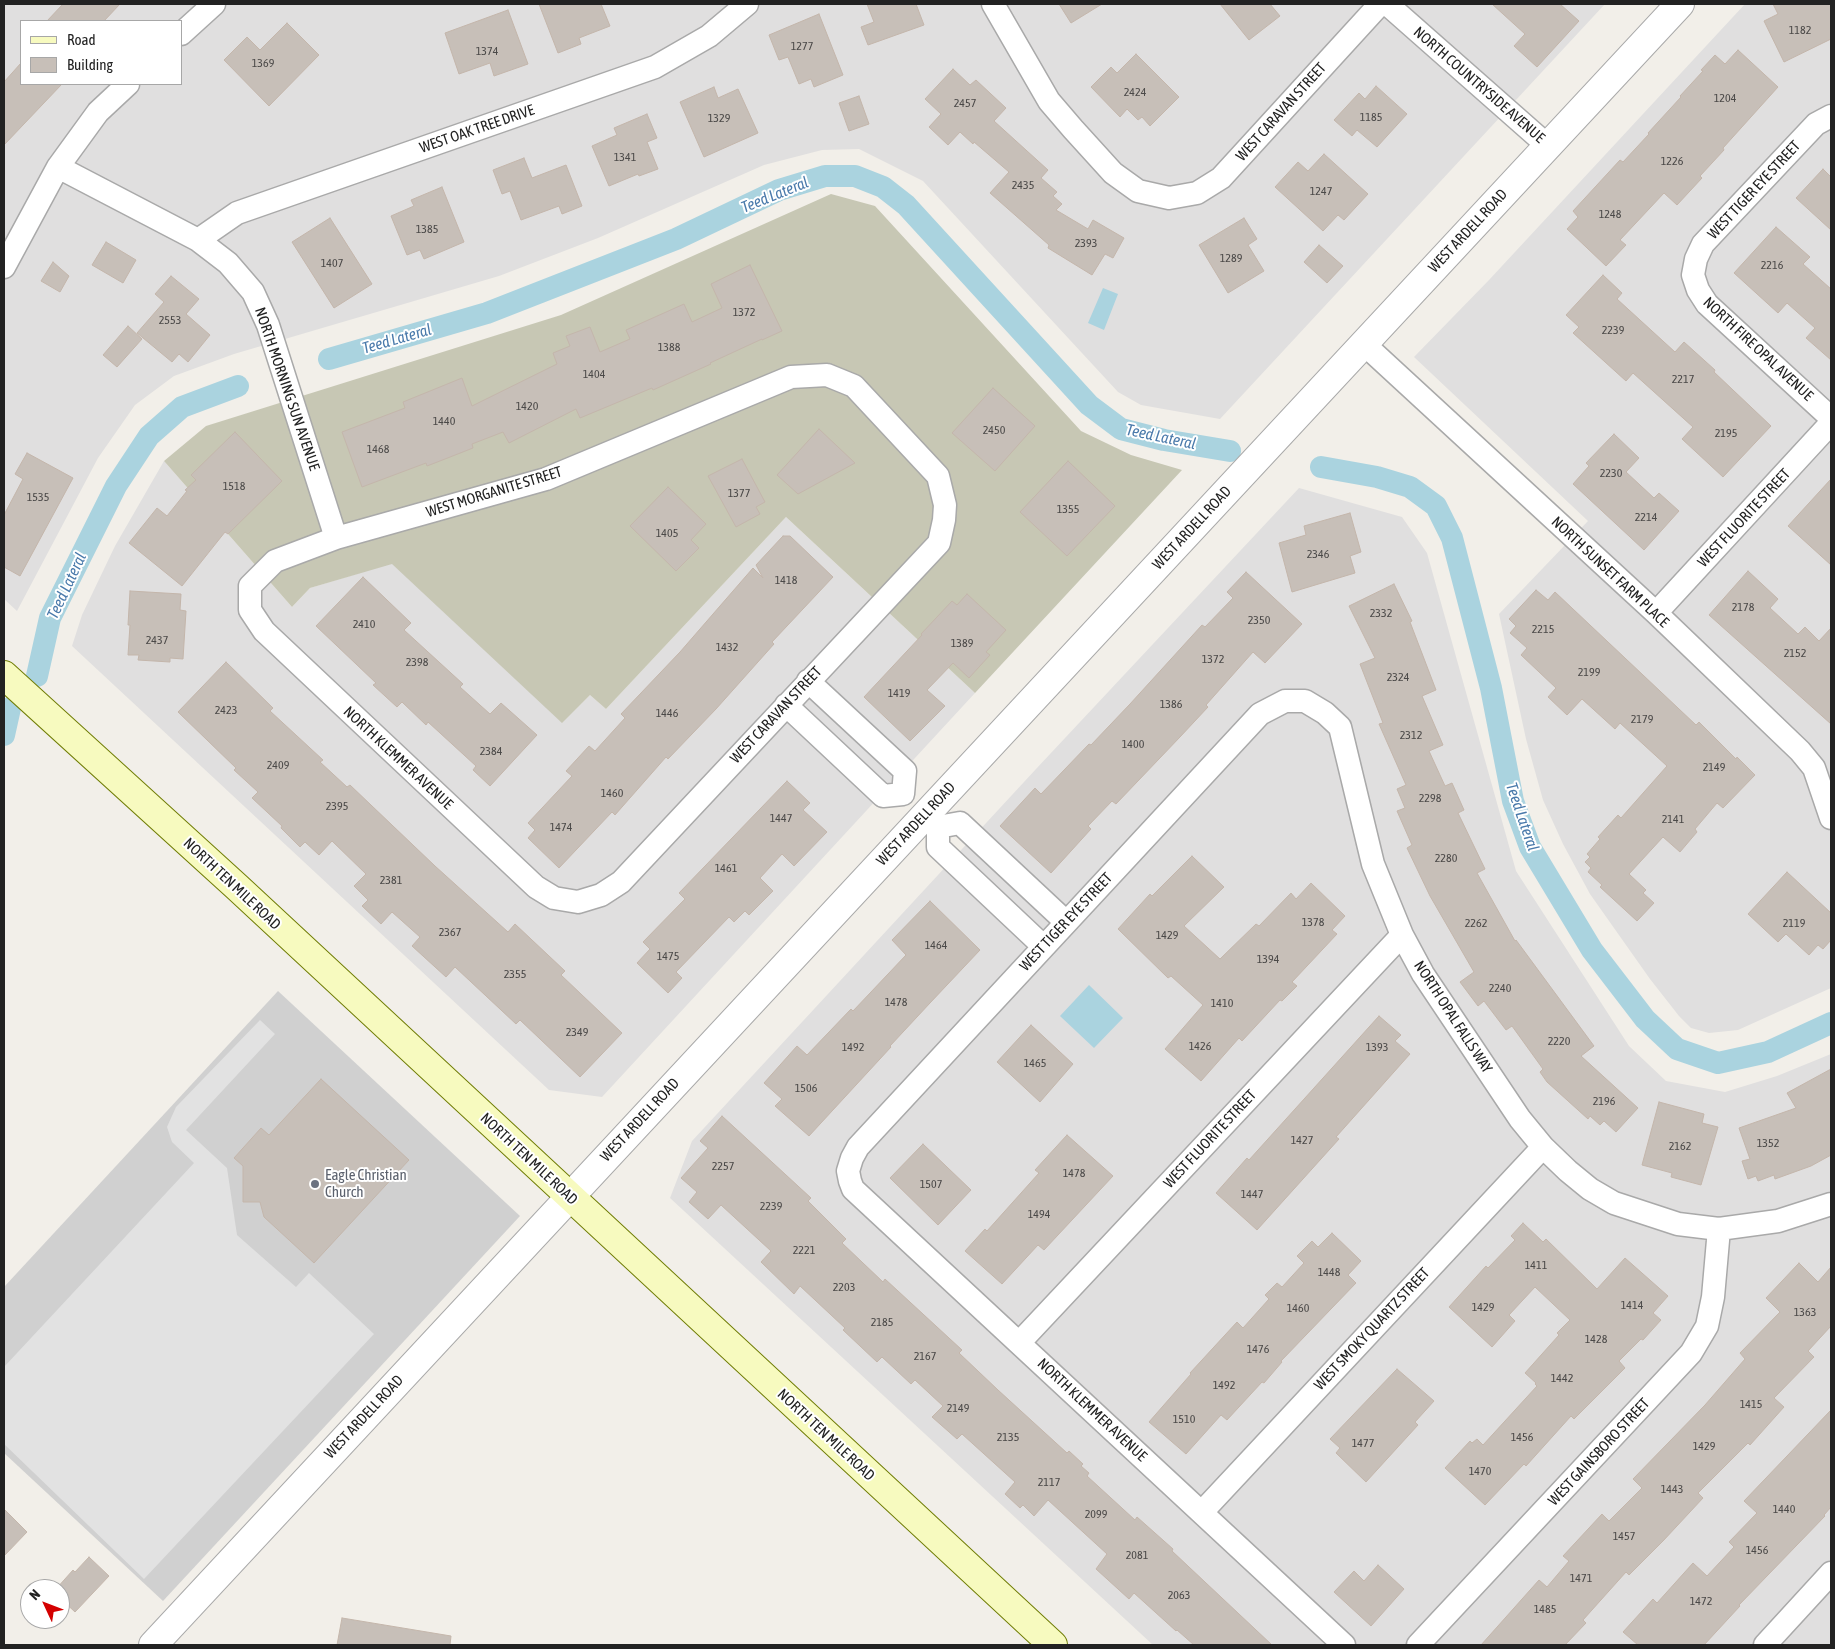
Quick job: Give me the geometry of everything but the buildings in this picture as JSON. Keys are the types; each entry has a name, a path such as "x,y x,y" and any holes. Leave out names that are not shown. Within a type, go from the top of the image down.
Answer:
{"main road":[{"name":"NORTH TEN MILE ROAD","path":"4,675 237,887 1053,1645"}],"street":[{"path":"182,33 214,4"},
{"name":"WEST OAK TREE DRIVE","path":"198,240 237,214 654,66 709,36 747,4"},
{"name":"WEST CARAVAN STREET","path":"993,4 1049,101 1073,130 1113,173 1138,192 1169,198 1197,193 1221,178 1380,4"},
{"name":"NORTH COUNTRYSIDE AVENUE","path":"1387,4 1548,146"},
{"name":"WEST ARDELL ROAD","path":"153,1645 569,1197 932,821 1364,344 1680,4"},
{"path":"4,267 58,167 98,112 127,85"},
{"name":"WEST TIGER EYE STREET","path":"1693,275 1696,259 1703,244 1816,124 1831,116"},
{"name":"NORTH MORNING SUN AVENUE","path":"58,167 198,240 228,264 253,292 268,324 336,538"},
{"name":"NORTH FIRE OPAL AVENUE","path":"1693,275 1698,290 1707,304 1831,418"},
{"name":"NORTH SUNSET FARM PLACE","path":"1364,344 1656,613 1800,751 1814,768 1830,818"},
{"name":"WEST MORGANITE STREET","path":"250,586 275,560 336,538 546,479 791,377 827,375 854,386 938,476 946,505"},
{"name":"WEST FLUORITE STREET","path":"1656,613 1831,423"},
{"name":"WEST CARAVAN STREET","path":"578,902 601,895 621,882 939,543 946,505"},
{"name":"NORTH KLEMMER AVENUE","path":"250,586 250,610 264,631 536,887 554,898 578,902"},
{"path":"808,681 905,772 903,794"},
{"name":"WEST TIGER EYE STREET","path":"848,1171 858,1147 1260,714 1285,701 1305,701"},
{"name":"NORTH OPAL FALLS WAY","path":"1305,701 1325,712 1340,727 1373,864 1402,935 1428,982 1520,1119 1543,1147 1568,1171 1590,1189 1614,1204 1678,1224 1719,1229 1778,1220 1831,1204"},
{"path":"786,705 883,796 903,794 932,821 938,847 1044,946"},
{"path":"932,821 960,823 1066,922"},
{"name":"WEST FLUORITE STREET","path":"1019,1343 1402,935"},
{"name":"WEST SMOKY QUARTZ STREET","path":"1202,1512 1543,1147"},
{"name":"NORTH KLEMMER AVENUE","path":"848,1171 853,1190 1344,1645"},
{"name":"WEST GAINSBORO STREET","path":"1418,1645 1691,1353 1707,1326 1713,1297 1719,1229"},
{"path":"1765,1645 1831,1574"}],"shaded area":[{"path":"4,4 1605,4 1220,419 1141,405 1118,392 923,181 859,149 822,150 764,165 598,238 499,276 234,354 174,376 135,405 98,458 17,611 4,599"},
{"path":"1745,4 1831,4 1831,988 1738,1030 1709,1033 1691,1028 1679,1016 1650,979 1590,894 1563,844 1543,800 1526,739 1499,614 1588,521 1414,357 1489,280"},
{"path":"831,194 875,206 1081,431 1131,455 1182,470 975,693 786,517 606,709 590,695 562,723 392,564 310,588 292,607 164,461 206,426 561,315"},
{"path":"164,461 292,607 310,588 392,563 562,722 590,695 606,709 786,517 975,693 602,1097 549,1090 72,646 82,615 115,546"},
{"path":"1299,488 1402,517 1427,553 1516,871 1629,1046 1666,1081 1725,1092 1777,1076 1831,1054 1831,1645 1153,1645 670,1198 692,1141"},
{"path":"278,991 520,1216 163,1601 4,1453 4,1287"},
{"path":"260,1020 275,1034 186,1130 227,1168 237,1235 296,1287 309,1273 374,1334 144,1579 4,1444 4,1367 194,1163 172,1142 167,1127 176,1107"}],"water":[{"path":"1103,288 1118,294 1104,330 1088,323"},
{"path":"1089,985 1123,1018 1094,1048 1060,1016"}],"waterway":[{"name":"Teed Lateral","path":"329,359 487,313 676,239 779,190 825,176 855,176 883,187 906,205 1089,405 1121,429 1164,440 1230,451"},
{"name":"Teed Lateral","path":"37,676 50,618 116,486 149,436 182,407 238,386"},
{"name":"Teed Lateral","path":"1321,467 1377,477 1410,487 1436,506 1452,538 1491,688 1513,801 1530,847 1592,950 1645,1019 1677,1049 1718,1063 1768,1052 1831,1023"},
{"name":"Teed Lateral","path":"4,735 10,708"}],"place":[{"name":"Eagle Christian Church","path":"315,1184"}]}
